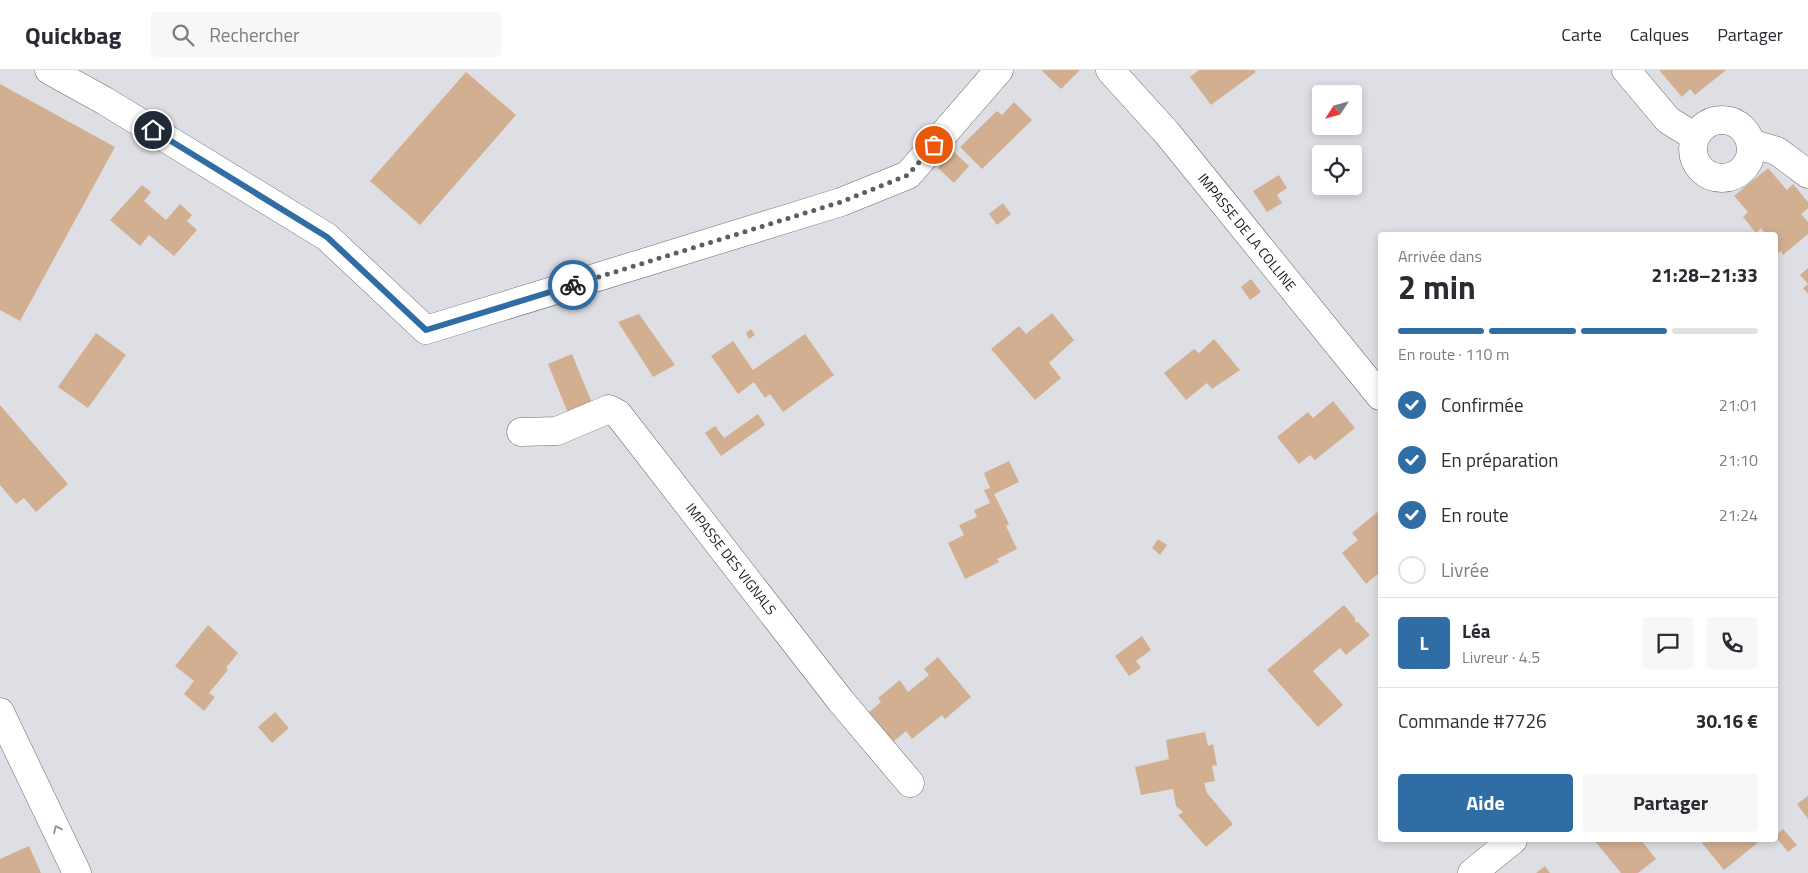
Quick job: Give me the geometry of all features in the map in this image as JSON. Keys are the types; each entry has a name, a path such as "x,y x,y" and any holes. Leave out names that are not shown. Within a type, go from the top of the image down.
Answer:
{"street":[{"path":"49,70 106,101 327,237 426,330 841,202 908,175 999,70"},
{"name":"IMPASSE DE LA COLLINE","path":"1110,70 1167,134 1378,394"},
{"path":"1626,70 1668,120 1695,137"},
{"path":"1719,120 1730,121 1746,133 1750,143 1751,153 1748,163 1738,174 1724,179 1704,173 1697,166 1693,156 1695,137 1710,122 1719,120"},
{"path":"1750,143 1777,151 1808,174"},
{"name":"IMPASSE DES VIGNALS","path":"521,432 557,431 610,409 618,414 840,700 910,783"},
{"path":"0,712 77,873"},
{"path":"1472,873 1511,842"}],"building":[{"path":"1041,70 1080,70 1061,89"},
{"path":"1199,70 1254,70 1256,72 1211,105 1190,77"},
{"path":"1659,70 1726,70 1695,95 1690,89 1682,97"},
{"path":"466,72 516,115 420,225 370,181"},
{"path":"0,84 115,147 20,321 0,310"},
{"path":"1014,102 1032,120 982,169 960,147 997,111 1002,115"},
{"path":"951,149 969,166 954,183 938,168"},
{"path":"1768,168 1787,190 1793,184 1808,202 1808,208 1801,214 1808,222 1808,234 1783,255 1781,251 1778,254 1778,232 1764,232 1761,228 1755,232 1743,217 1748,212 1734,196"},
{"path":"1279,175 1287,188 1277,195 1282,203 1267,212 1253,191"},
{"path":"142,185 151,192 144,201 166,220 180,204 192,215 187,221 197,230 174,256 149,235 140,246 110,220"},
{"path":"1003,203 1011,214 997,225 989,214"},
{"path":"1808,268 1808,284 1800,275"},
{"path":"1251,279 1261,292 1250,300 1241,287"},
{"path":"1808,284 1808,294 1803,288"},
{"path":"1052,313 1074,340 1049,363 1061,378 1035,400 991,349 1019,326 1026,334"},
{"path":"639,314 675,365 653,377 618,322"},
{"path":"751,329 755,335 749,339 746,333"},
{"path":"96,333 126,355 88,408 58,387"},
{"path":"805,334 834,375 783,412 770,394 765,398 754,382 738,394 711,356 733,341 753,370"},
{"path":"1214,339 1240,370 1212,389 1207,383 1186,400 1164,373 1194,349 1199,353"},
{"path":"572,354 592,403 568,413 548,364"},
{"path":"1333,401 1355,428 1315,460 1310,455 1299,464 1277,437 1308,412 1313,418"},
{"path":"0,405 68,484 36,512 24,498 16,504 0,485"},
{"path":"758,414 765,425 721,456 705,433 715,426 724,438"},
{"path":"1009,461 1019,482 994,494 1009,524 1006,526 1017,549 997,559 999,562 965,579 948,543 964,535 959,525 977,517 974,510 990,503 984,490 990,488 984,473"},
{"path":"1378,512 1378,574 1366,584 1342,553 1358,540 1352,533"},
{"path":"1158,539 1167,545 1160,555 1152,548"},
{"path":"1344,605 1355,618 1355,622 1358,622 1370,635 1346,655 1340,648 1313,671 1343,705 1318,727 1267,670"},
{"path":"208,625 238,653 226,668 228,670 209,693 215,697 204,711 184,694 194,681 175,666"},
{"path":"1142,636 1151,650 1136,661 1141,668 1129,676 1115,656"},
{"path":"938,657 971,697 945,719 942,715 912,739 906,731 893,742 868,713 881,702 878,698 900,680 908,692 929,675 924,669"},
{"path":"275,712 289,728 272,743 258,727"},
{"path":"1205,732 1208,746 1213,744 1217,765 1212,766 1215,781 1204,783 1207,793 1233,824 1206,847 1178,815 1183,812 1176,806 1173,789 1141,795 1135,767 1169,759 1166,740"},
{"path":"1808,796 1808,819 1797,804"},
{"path":"1783,829 1797,845 1788,852 1778,840 1778,833"},
{"path":"1596,842 1643,842 1656,859 1638,873 1621,873"},
{"path":"1703,842 1759,842 1724,870 1702,843"},
{"path":"29,846 41,873 0,873 0,859"},
{"path":"1545,866 1550,873 1536,873"}],"way so far":[{"path":"573,285 841,202 908,175 934,145"}],"route":[{"path":"153,130 327,237 426,330 573,285"}]}
